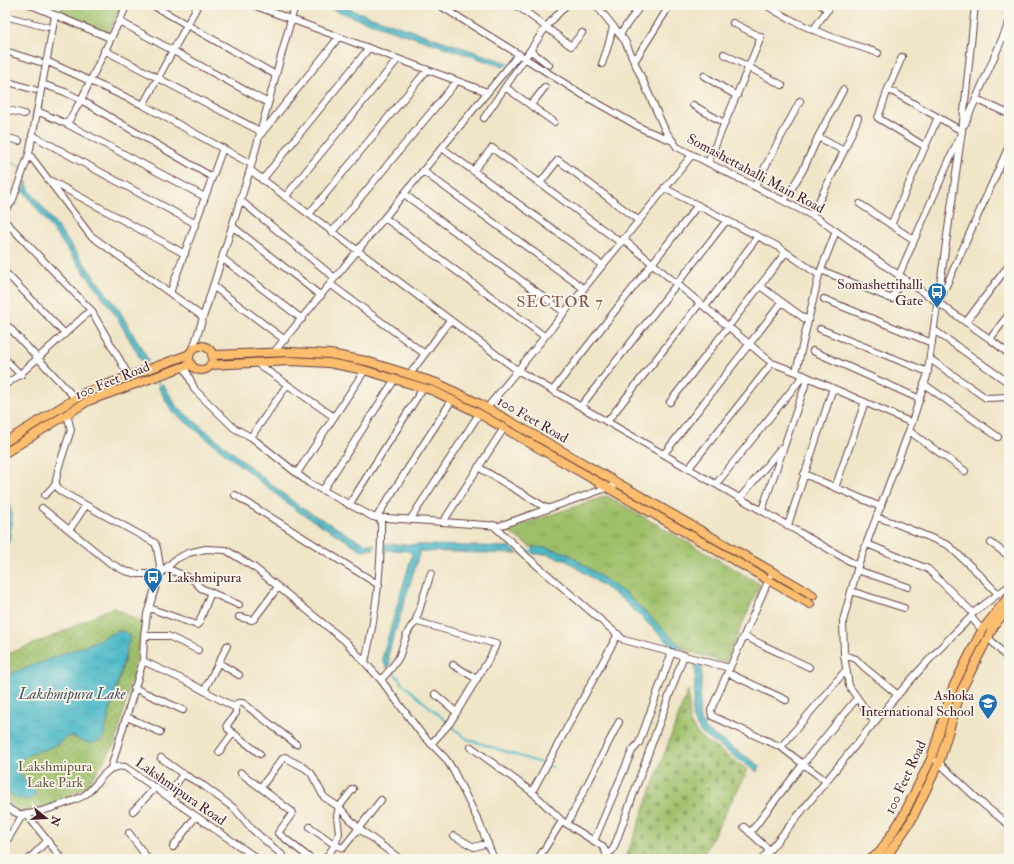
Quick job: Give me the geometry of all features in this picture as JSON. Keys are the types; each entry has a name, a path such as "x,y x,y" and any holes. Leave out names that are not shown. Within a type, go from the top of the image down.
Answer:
{"main road":[{"name":"100 Feet Road","path":"5,442 84,393 157,366 192,351 199,346 206,347 211,351 212,355 274,352 330,354 366,361 437,383 487,408 813,595"},
{"path":"188,365 189,357 192,351"},
{"path":"210,365 212,355"},
{"name":"100 Feet Road","path":"5,453 88,401 188,365 199,369 205,369 210,365 298,361 365,370 423,388 452,400 479,414 810,604"},
{"name":"100 Feet Road","path":"871,859 880,852 903,816 931,759 953,687 982,630 1009,596"},
{"name":"100 Feet Road","path":"885,859 911,821 939,762 961,691 994,626 1009,607"}],"street":[{"path":"31,5 110,38"},
{"path":"67,124 81,100 126,5"},
{"path":"152,5 276,75"},
{"path":"143,105 198,5"},
{"path":"253,5 487,92"},
{"path":"192,351 260,134 295,5"},
{"path":"439,5 583,95 645,130 673,140"},
{"path":"515,5 571,46 582,33"},
{"path":"484,118 546,27 566,5"},
{"name":"Somashettahalli Main Road","path":"596,5 625,41 665,130 678,147 812,215 938,302 1009,354"},
{"path":"620,34 641,5"},
{"path":"634,62 670,5"},
{"path":"766,5 783,17 813,30 878,54"},
{"path":"813,30 830,7 821,5"},
{"path":"875,723 848,686 845,671 843,621 858,568 912,423 928,372 962,131 976,5"},
{"path":"5,16 47,27"},
{"path":"5,210 12,202 29,154 42,84 43,61 55,16"},
{"path":"118,21 268,103"},
{"path":"708,163 761,37 733,23"},
{"path":"664,188 758,236 820,272 892,299 914,240 1009,23"},
{"path":"602,64 613,27"},
{"path":"260,134 339,37"},
{"path":"262,180 369,48"},
{"path":"104,50 260,134"},
{"path":"531,50 549,65"},
{"path":"5,51 43,61 90,80 143,105 223,148 250,167 262,180 517,370 788,525 858,568 908,587"},
{"path":"274,352 519,54"},
{"path":"724,54 782,85"},
{"path":"902,57 888,89 878,118 921,144"},
{"path":"285,197 398,59"},
{"path":"309,214 427,70"},
{"path":"704,76 737,96"},
{"path":"5,81 35,90"},
{"path":"332,232 458,81"},
{"path":"42,84 65,92 81,100 212,177"},
{"path":"505,87 554,122"},
{"path":"531,105 546,87"},
{"path":"888,89 962,131"},
{"path":"784,202 803,170 818,137 843,90"},
{"path":"976,99 1009,114"},
{"path":"755,186 800,101"},
{"path":"693,105 724,123"},
{"path":"5,108 24,114"},
{"path":"37,111 67,124 205,197"},
{"path":"891,225 938,117"},
{"path":"812,215 844,151 858,118"},
{"path":"32,135 196,224"},
{"path":"5,137 19,141"},
{"path":"818,137 844,151"},
{"path":"938,302 1009,146"},
{"path":"170,293 223,148"},
{"path":"442,148 602,265"},
{"path":"473,171 492,148 652,263 772,363 806,376 912,423"},
{"path":"29,154 90,235 203,316"},
{"path":"487,408 692,155"},
{"path":"540,183 558,160 638,220"},
{"path":"423,171 583,288"},
{"path":"50,180 185,254"},
{"path":"404,194 564,312"},
{"path":"240,200 335,278"},
{"path":"860,204 914,240"},
{"path":"553,390 698,205"},
{"path":"385,218 544,336"},
{"path":"581,406 727,220"},
{"path":"5,221 91,310 129,376"},
{"path":"232,226 321,296"},
{"path":"796,372 820,272 836,231"},
{"path":"607,422 758,236"},
{"path":"670,402 786,252"},
{"path":"222,258 302,318"},
{"path":"966,322 1009,265"},
{"path":"5,272 65,334"},
{"path":"330,284 425,354"},
{"path":"213,286 285,340"},
{"path":"760,286 808,321"},
{"path":"824,299 932,343"},
{"path":"664,454 782,302"},
{"path":"5,385 21,374 91,310"},
{"path":"990,339 1009,314"},
{"path":"410,374 450,320"},
{"path":"5,323 75,398"},
{"path":"820,328 928,372"},
{"path":"934,330 1009,383"},
{"path":"813,351 920,399"},
{"path":"5,359 21,374"},
{"path":"930,359 986,398 1009,397"},
{"path":"255,362 334,417"},
{"path":"689,468 772,363"},
{"path":"188,365 195,390 234,428 251,437 309,483 373,517 499,526 618,484"},
{"path":"297,473 365,370"},
{"path":"762,510 785,444 806,376"},
{"path":"716,484 806,376"},
{"path":"323,490 395,379"},
{"path":"924,384 998,437"},
{"path":"251,437 287,385"},
{"path":"349,505 423,388"},
{"path":"788,525 833,388"},
{"path":"365,662 373,626 379,585 381,544 378,518 452,400"},
{"path":"835,488 864,402"},
{"path":"45,494 56,484 71,430 67,414"},
{"path":"410,520 479,414"},
{"path":"443,522 504,428"},
{"path":"909,431 965,471"},
{"path":"740,498 785,444"},
{"path":"478,467 548,509"},
{"path":"804,474 881,507"},
{"path":"56,484 60,491 155,543 162,572"},
{"path":"235,495 379,585"},
{"path":"70,529 86,506"},
{"path":"42,508 70,529 110,563 132,572 162,572 194,580 201,588 239,605"},
{"path":"877,517 948,546 978,573 998,594"},
{"path":"493,525 526,556 624,640 684,655 729,670 786,700"},
{"path":"991,543 1009,556"},
{"path":"867,544 933,573 972,615 982,630"},
{"path":"5,805 9,810 25,814 62,804 86,794 111,768 143,661 144,636 149,608 162,572 176,559 188,553 206,548 226,550 255,568 345,641 381,680 420,732 446,759 453,770 494,859"},
{"path":"773,572 711,710 712,716 782,747 826,781"},
{"path":"381,680 398,658 410,628 415,623 431,573"},
{"path":"766,854 939,648 972,615 1009,586"},
{"path":"239,617 252,620 254,619 278,587"},
{"path":"851,591 904,608"},
{"path":"149,608 197,624 199,623 211,592"},
{"path":"415,623 418,622 494,642 495,646 492,654 450,723 431,744"},
{"path":"532,792 618,634"},
{"path":"144,636 168,636 198,650"},
{"path":"744,636 809,667"},
{"path":"988,637 1009,660"},
{"path":"204,691 227,646"},
{"path":"594,841 632,751 639,743 674,653"},
{"path":"606,857 615,845 684,655"},
{"path":"844,655 856,658 864,667 898,695"},
{"path":"143,661 188,682 234,707 237,710 227,726 228,729 260,754"},
{"path":"219,663 239,675"},
{"path":"454,666 476,679"},
{"path":"782,747 845,671"},
{"path":"134,688 183,710"},
{"path":"435,694 456,712"},
{"path":"750,833 803,764 857,698"},
{"path":"234,707 239,703 243,703 296,744"},
{"path":"127,717 160,732"},
{"path":"538,859 564,823 619,722"},
{"path":"219,752 234,733"},
{"path":"471,747 532,792 564,823 602,846 606,850 606,857"},
{"path":"161,758 183,774 204,786 235,810 253,830 282,855"},
{"path":"261,787 283,758 286,758 305,768 311,773 324,796 339,807 358,828 379,842 400,859"},
{"path":"931,759 939,762 984,805 1009,825"},
{"name":"Lakshmipura Road","path":"111,768 118,766 125,767 258,859"},
{"path":"241,773 292,812 278,834 311,859"},
{"path":"168,796 183,774"},
{"path":"133,811 156,787"},
{"path":"325,859 335,845 339,833 337,816 339,807 353,789"},
{"path":"310,827 335,845 342,848 381,800"},
{"path":"25,814 62,859"},
{"path":"5,844 25,814"},
{"path":"173,847 196,816"},
{"path":"744,827 771,859"},
{"path":"129,833 148,859"},
{"path":"454,836 474,847 488,844"},
{"path":"29,859 47,841"}],"green space":[{"path":"61,5 122,5 108,33 62,15"},
{"path":"607,496 760,584 725,663 684,649 626,594 567,553 548,548 531,547 506,530"},
{"name":"Lakshmipura Lake Park","path":"113,607 142,623 136,661 116,742 88,785 60,803 20,812 5,798 5,787 11,795 28,800 34,798 34,791 17,770 18,764 21,760 30,754 57,745 68,736 99,741 103,738 125,658 128,634 122,631 117,631 92,643 5,676 5,655 56,635"},
{"path":"688,690 690,723 700,737 748,770 701,859 627,859 626,858"}],"water":[{"path":"321,5 338,5 508,63 504,67 364,21"},
{"path":"26,181 29,189 119,310 149,361 143,363 113,311 23,190"},
{"path":"163,384 177,407 300,507 365,544 374,544 374,549 362,550 296,510 172,411 158,387"},
{"path":"5,484 7,486 12,518 9,542 5,545"},
{"path":"385,544 511,547 518,554 420,551 388,655 390,664 387,668 383,661 383,654 412,555 410,551 385,550"},
{"path":"533,547 548,548 567,553 626,594 684,649 671,645 622,599 567,561 547,554 533,554"},
{"name":"Lakshmipura Lake","path":"117,631 126,632 130,637 103,738 96,743 88,743 70,736 50,748 28,755 19,762 16,768 36,795 34,798 25,800 14,797 5,787 5,676 92,643"},
{"path":"699,664 702,668 699,717 706,730 760,766 757,772 701,733 692,717 695,668"}],"waterway":[{"path":"5,160 21,166 21,169"},
{"path":"156,378 160,387"},
{"path":"523,551 535,552"},
{"path":"674,646 683,653"},
{"path":"689,659 697,667"},
{"path":"392,670 404,685 467,739 553,767"}],"place":[{"name":"Somashettihalli Gate","path":"937,309"},
{"name":"Lakshmipura","path":"153,594"},
{"name":"Ashoka International School","path":"988,720"}],"district":[{"name":"SECTOR 7","path":"560,301"}]}
